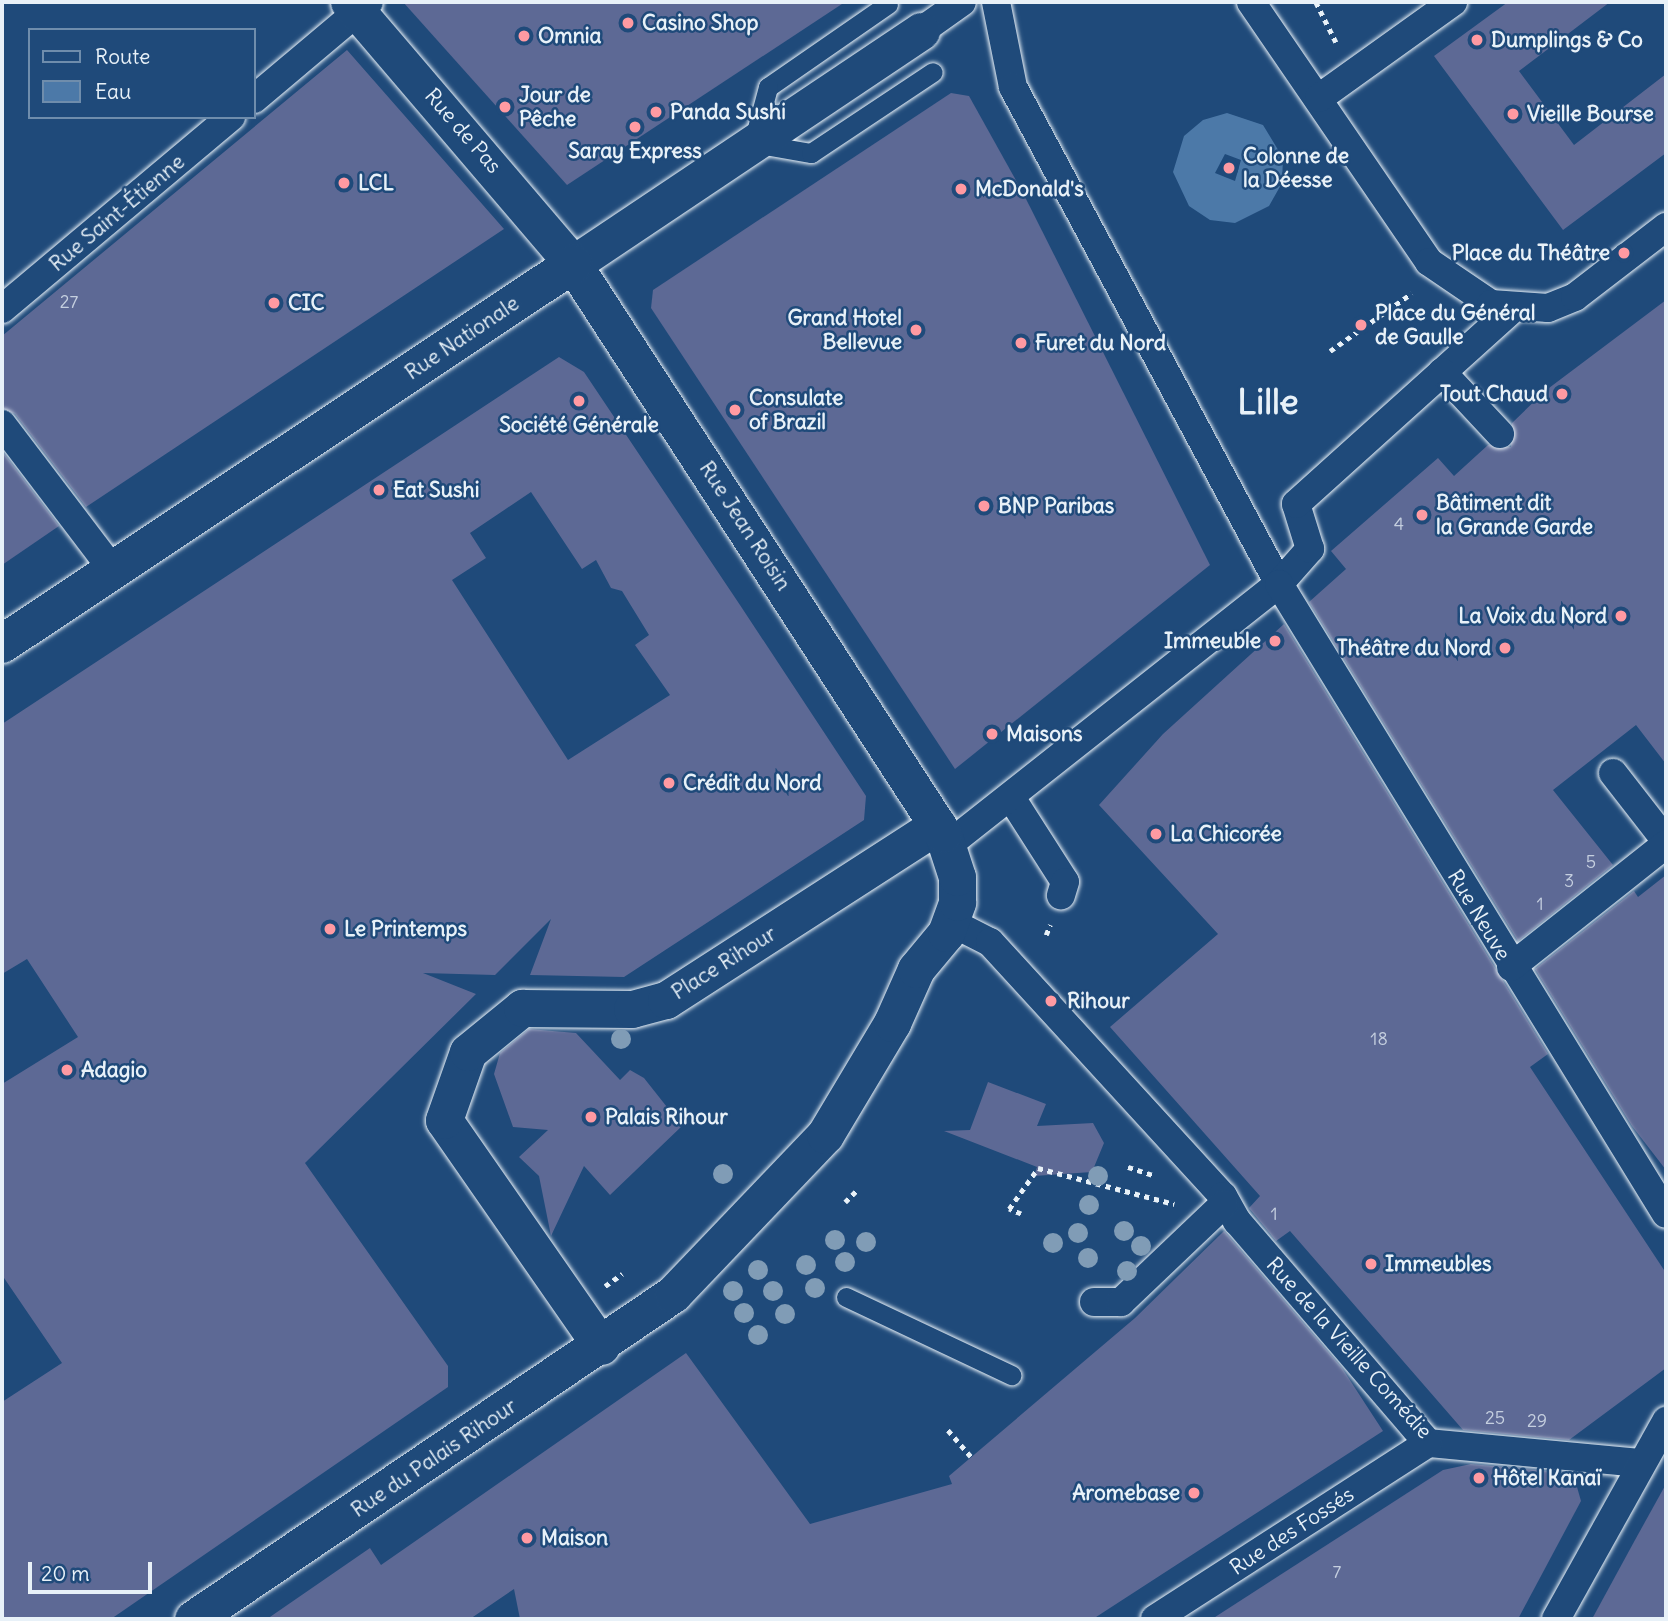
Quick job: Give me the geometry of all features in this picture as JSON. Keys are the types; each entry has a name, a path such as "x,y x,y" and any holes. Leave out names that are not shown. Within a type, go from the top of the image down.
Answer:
{"street":[{"path":"921,31 962,2"},
{"path":"996,2 1013,87 1279,584 1310,549 1296,504 1514,308"},
{"path":"1251,2 1441,272 1491,303 1514,308 1548,308 1575,297 1666,227"},
{"path":"1319,98 1412,28 1453,2"},
{"path":"256,97 359,5"},
{"name":"Rue de Pas","path":"359,5 573,264"},
{"name":"Rue Nationale","path":"2,644 921,31"},
{"name":"Rue Saint-Étienne","path":"2,309 229,119"},
{"name":"Rue Jean Roisin","path":"573,264 916,789 943,835"},
{"path":"1442,372 1500,434"},
{"path":"2,424 113,570"},
{"name":"Rue Neuve","path":"1279,584 1298,611 1510,967 1666,1214"},
{"name":"Place Rihour","path":"601,1346 444,1120 468,1052 522,1008 632,1009 666,1000 943,835 1012,799 1279,584"},
{"path":"1510,967 1666,843 1613,773"},
{"path":"1012,799 1065,882 1061,895"},
{"name":"Rue du Palais Rihour","path":"193,1619 601,1346 673,1294 832,1125 916,969 951,922 957,877 943,835"},
{"path":"965,930 990,942 1229,1208 1121,1302 1094,1302"},
{"name":"Rue de la Vieille Comédie","path":"1229,1208 1428,1443 1639,1463"},
{"path":"1556,1619 1639,1463 1666,1421"},
{"name":"Rue des Fossés","path":"1155,1619 1428,1443"}],"lane":[{"path":"888,4 768,87 753,143 811,153 933,72"},
{"path":"846,1297 1011,1375"}],"path":[{"path":"1330,351 1441,272"},
{"path":"1021,1214 1009,1209 1038,1168 1205,1213 1229,1208"},
{"path":"845,1202 858,1189"},
{"path":"948,1430 971,1457"}],"water":[{"path":"1227,113 1263,125 1283,158 1282,183 1269,206 1235,223 1210,220 1189,206 1173,172 1184,136 1203,120","holes":["1225,154 1241,160 1235,181 1215,173"]}],"building":[{"path":"403,2 845,2 567,185"},
{"name":"Vieille Bourse","path":"1508,2 1610,2 1519,71 1574,145 1666,74 1666,153 1563,230 1434,56"},
{"path":"347,50 504,229 86,507 15,414 2,408 2,336"},
{"path":"951,93 969,96 1023,193 1210,565 955,769 651,308 653,290"},
{"path":"1666,300 1666,764 1636,725 1553,790 1613,865 1518,941 1309,602 1346,569 1331,551 1438,458 1454,476 1488,445 1511,447 1512,423 1545,391"},
{"path":"559,357 584,372 866,796 864,820 624,977 530,975 551,919 495,975 423,973 476,994 305,1163 448,1366 448,1387 111,1619 2,1619 2,1402 62,1363 2,1275 2,1084 78,1037 27,959 2,974 2,724","holes":["531,492 582,569 596,560 611,588 622,591 649,635 635,645 670,695 568,760 452,580 486,558 470,533"]},
{"path":"2,451 59,526 2,565"},
{"path":"1284,624 1548,1054 1530,1067 1666,1273 1666,1368 1569,1440 1463,1430 1290,1231 1276,1241 1249,1208 1260,1196 1110,1027 1218,934 1099,805 1163,734"},
{"path":"1666,875 1666,1170 1632,1126 1535,969 1634,891 1638,897"},
{"name":"Palais Rihour","path":"529,1029 576,1033 620,1080 630,1070 644,1078 682,1126 610,1195 584,1166 551,1236 539,1176 519,1157 548,1130 513,1127 494,1074 500,1053"},
{"path":"988,1082 1046,1104 1037,1126 1093,1123 1104,1143 1092,1172 1034,1176 1037,1167 944,1131 970,1130"},
{"path":"1224,1231 1342,1368 1383,1431 1093,1619 520,1619 514,1589 470,1619 267,1619 370,1548 381,1565 686,1353 810,1524 952,1484 949,1476 1135,1318"},
{"path":"1471,1464 1547,1471 1577,1487 1581,1501 1518,1619 1212,1619 1443,1470"},
{"path":"1666,1484 1666,1619 1592,1619 1635,1540"}],"place":[{"name":"Casino Shop","path":"628,23"},
{"name":"Omnia","path":"524,36"},
{"name":"Dumplings & Co","path":"1477,40"},
{"name":"Jour de Pêche","path":"505,107"},
{"name":"Panda Sushi","path":"656,112"},
{"name":"Vieille Bourse","path":"1513,114"},
{"name":"Saray Express","path":"635,127"},
{"name":"Colonne de la Déesse","path":"1229,168"},
{"name":"LCL","path":"344,183"},
{"name":"McDonald's","path":"961,189"},
{"name":"Place du Théâtre","path":"1624,253"},
{"name":"CIC","path":"274,303"},
{"name":"Place du Général de Gaulle","path":"1361,325"},
{"name":"Grand Hotel Bellevue","path":"916,330"},
{"name":"Furet du Nord","path":"1021,343"},
{"name":"Tout Chaud","path":"1562,394"},
{"name":"Société Générale","path":"579,401"},
{"name":"Consulate of Brazil","path":"735,410"},
{"name":"Eat Sushi","path":"379,490"},
{"name":"BNP Paribas","path":"984,506"},
{"name":"Bâtiment dit la Grande Garde","path":"1422,515"},
{"name":"La Voix du Nord","path":"1621,616"},
{"name":"Immeuble","path":"1275,641"},
{"name":"Théâtre du Nord","path":"1505,648"},
{"name":"Maisons","path":"992,734"},
{"name":"Crédit du Nord","path":"669,783"},
{"name":"La Chicorée","path":"1156,834"},
{"name":"Le Printemps","path":"330,929"},
{"name":"Rihour","path":"1051,1001"},
{"name":"Adagio","path":"67,1070"},
{"name":"Palais Rihour","path":"591,1117"},
{"name":"Immeubles","path":"1371,1264"},
{"name":"Hôtel Kanaï","path":"1479,1478"},
{"name":"Aromebase","path":"1194,1493"},
{"name":"Maison","path":"527,1538"}],"district":[{"name":"Lille","path":"1268,401"}]}
